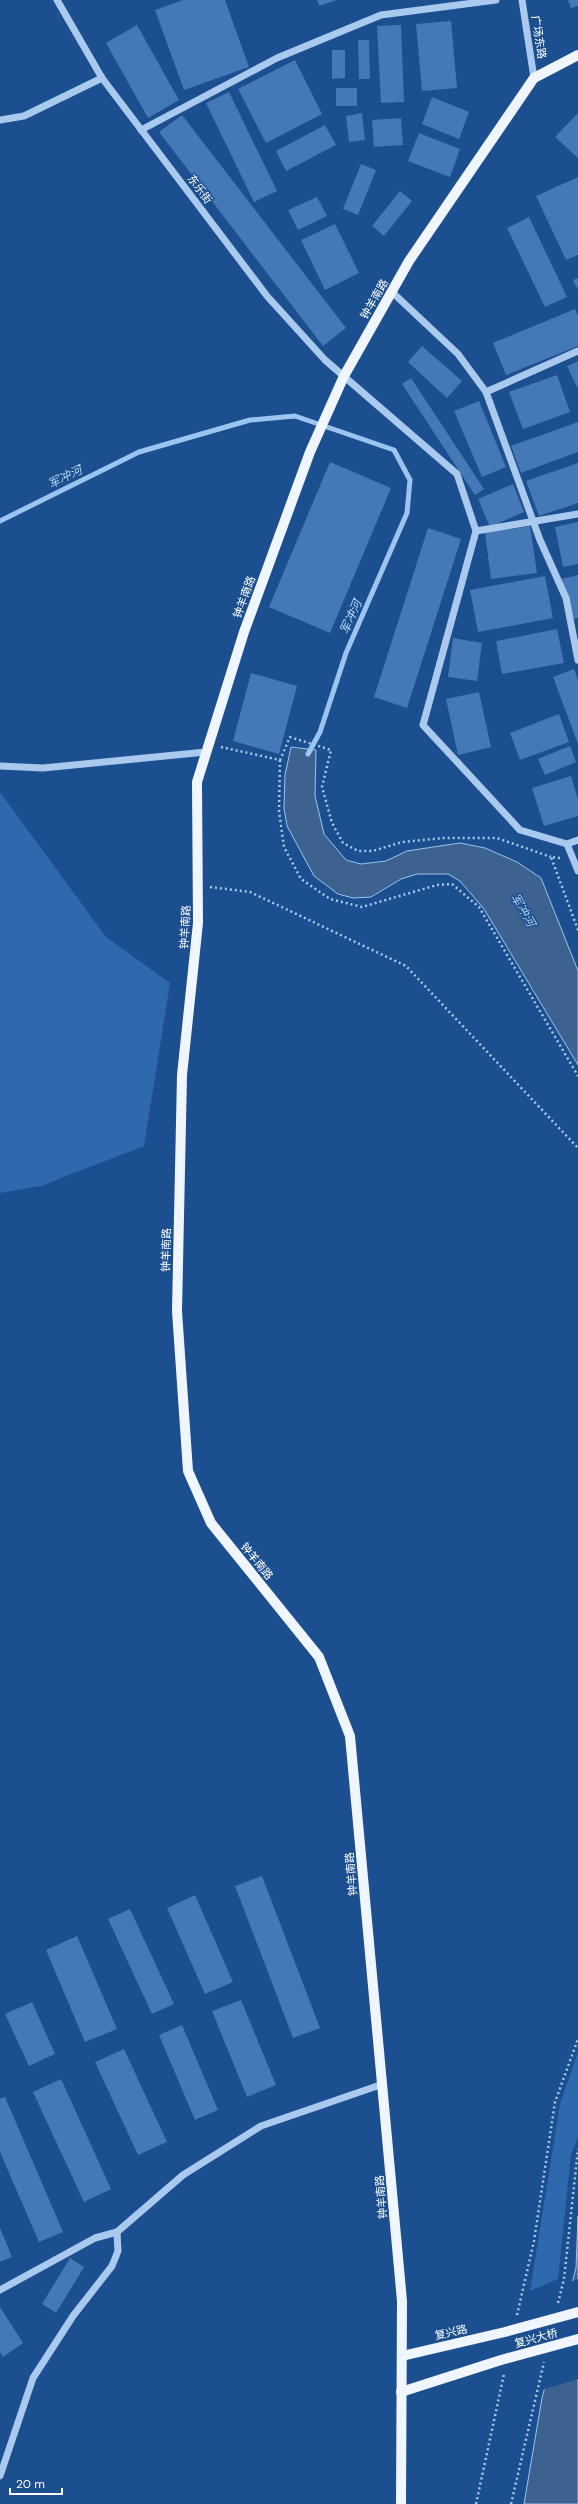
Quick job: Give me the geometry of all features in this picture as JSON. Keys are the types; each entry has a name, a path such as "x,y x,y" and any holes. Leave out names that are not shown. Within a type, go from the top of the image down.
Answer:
{"main road":[{"name":"钟羊南路","path":"401,2504 402,2301 350,1736 319,1657 211,1523 188,1471 177,1304 182,1075 198,923 197,782 244,632 310,452 331,408 344,376 410,262 534,78 578,55"},
{"name":"复兴大桥","path":"505,2332 578,2312"},
{"name":"复兴路","path":"402,2356 505,2332"},
{"name":"复兴大桥","path":"503,2364 578,2339"},
{"path":"402,2392 503,2364"}],"street":[{"name":"东乐街","path":"57,0 102,78 267,296 325,360 457,474 476,531"},
{"path":"141,130 277,58 381,15 496,0"},
{"name":"广场东路","path":"522,0 534,78"},
{"path":"0,120 24,116 102,78"},
{"path":"392,292 458,354 486,392 533,522 566,598 578,660"},
{"path":"486,392 578,352"},
{"path":"578,514 476,531 423,725 520,830 567,844 578,840"},
{"path":"0,766 43,768 207,748"},
{"path":"567,844 578,871"},
{"path":"0,2290 95,2238 117,2232 183,2175 261,2126 383,2084"},
{"path":"0,2476 33,2378 73,2316 112,2266 118,2250 117,2232"}],"path":[{"path":"573,859 551,857 497,838 444,838 402,842 373,851 358,851 343,844 332,823 322,787 331,750 290,737 280,760 279,811 284,847 302,879 330,899 362,907 437,885 452,884 478,907 578,1076"},
{"path":"207,748 280,760"},
{"path":"551,857 578,930"},
{"path":"198,886 250,892 406,966 578,1148"},
{"path":"517,2316 534,2241 556,2102 578,2038"},
{"path":"476,2504 503,2364"}],"shaded area":[{"path":"0,792 106,937 170,983 144,1146 41,1186 0,1193"},
{"path":"578,2052 578,2136 571,2155 558,2279 530,2291 560,2104"}],"water":[{"path":"291,747 316,750 315,796 324,834 346,860 361,864 386,861 407,851 460,843 485,848 517,862 541,878 578,971 578,1065 484,909 460,881 448,874 417,874 401,879 371,897 353,898 338,894 314,876 287,826 284,808 285,775"},
{"path":"578,2216 578,2504 524,2504 542,2398 576,2268"}],"pier":[{"path":"578,2279 578,2379 542,2390 570,2282"}],"building":[{"path":"183,0 225,0 249,67 184,90 155,10"},
{"path":"317,0 337,0 319,6"},
{"path":"568,0 578,0 578,6 571,8"},
{"path":"451,21 457,88 422,91 416,24"},
{"path":"137,25 179,100 148,118 106,43"},
{"path":"401,25 404,102 381,103 377,26"},
{"path":"358,40 369,40 370,79 359,79"},
{"path":"332,50 345,50 345,78 332,79"},
{"path":"295,60 322,114 266,143 238,89"},
{"path":"336,88 357,88 357,106 336,106"},
{"path":"229,92 277,191 254,202 206,103"},
{"path":"432,97 469,112 459,139 422,124"},
{"path":"362,113 365,140 349,142 346,116"},
{"path":"578,113 578,158 555,137"},
{"path":"182,115 346,328 323,346 159,132"},
{"path":"401,118 403,145 374,147 372,120"},
{"path":"325,125 336,145 286,171 276,151"},
{"path":"419,133 460,149 450,177 408,161"},
{"path":"361,164 376,170 358,215 343,209"},
{"path":"578,177 578,255 566,260 536,196"},
{"path":"400,191 412,201 384,236 372,226"},
{"path":"317,197 327,216 298,230 288,210"},
{"path":"529,217 567,297 545,307 507,228"},
{"path":"335,224 359,273 325,290 301,240"},
{"path":"578,278 578,290 573,280"},
{"path":"575,309 578,316 578,346 506,375 493,343"},
{"path":"422,346 462,381 447,398 408,362"},
{"path":"578,361 578,389 567,366"},
{"path":"557,375 570,412 523,429 509,392"},
{"path":"411,378 484,489 475,495 402,384"},
{"path":"479,401 506,467 482,477 454,411"},
{"path":"578,422 578,452 521,473 511,446"},
{"path":"330,462 391,488 330,633 269,607"},
{"path":"578,463 578,503 539,516 526,481"},
{"path":"513,484 524,512 490,527 478,499"},
{"path":"578,522 578,564 563,567 555,527"},
{"path":"530,526 537,573 491,579 485,533"},
{"path":"428,528 461,539 407,708 374,697"},
{"path":"578,575 578,618 572,619 561,579"},
{"path":"545,576 553,618 478,632 470,590"},
{"path":"557,629 564,663 502,674 496,641"},
{"path":"453,638 482,643 477,681 448,677"},
{"path":"574,669 578,680 578,744 553,677"},
{"path":"251,673 297,686 279,754 233,741"},
{"path":"479,692 491,747 458,755 446,699"},
{"path":"559,714 569,742 520,760 510,733"},
{"path":"570,746 576,762 545,775 538,759"},
{"path":"571,776 578,800 578,816 544,826 532,788"},
{"path":"262,1876 320,2028 293,2038 235,1886"},
{"path":"195,1895 233,1982 205,1994 167,1908"},
{"path":"130,1909 174,2004 152,2014 108,1919"},
{"path":"77,1936 117,2029 85,2042 46,1950"},
{"path":"241,2000 276,2085 247,2097 212,2011"},
{"path":"32,2002 55,2054 29,2066 5,2014"},
{"path":"182,2025 218,2110 195,2120 159,2035"},
{"path":"124,2049 167,2142 138,2155 95,2062"},
{"path":"61,2079 111,2189 84,2202 33,2092"},
{"path":"5,2097 63,2232 39,2242 0,2152 0,2099"},
{"path":"0,2228 12,2257 0,2262"},
{"path":"70,2258 84,2267 56,2313 42,2304"},
{"path":"0,2307 23,2343 3,2357 0,2352"}],"waterway":[{"name":"军冲河","path":"0,521 139,452 250,420 295,416 394,450 410,480 407,513 346,653 320,732 308,754"}]}
